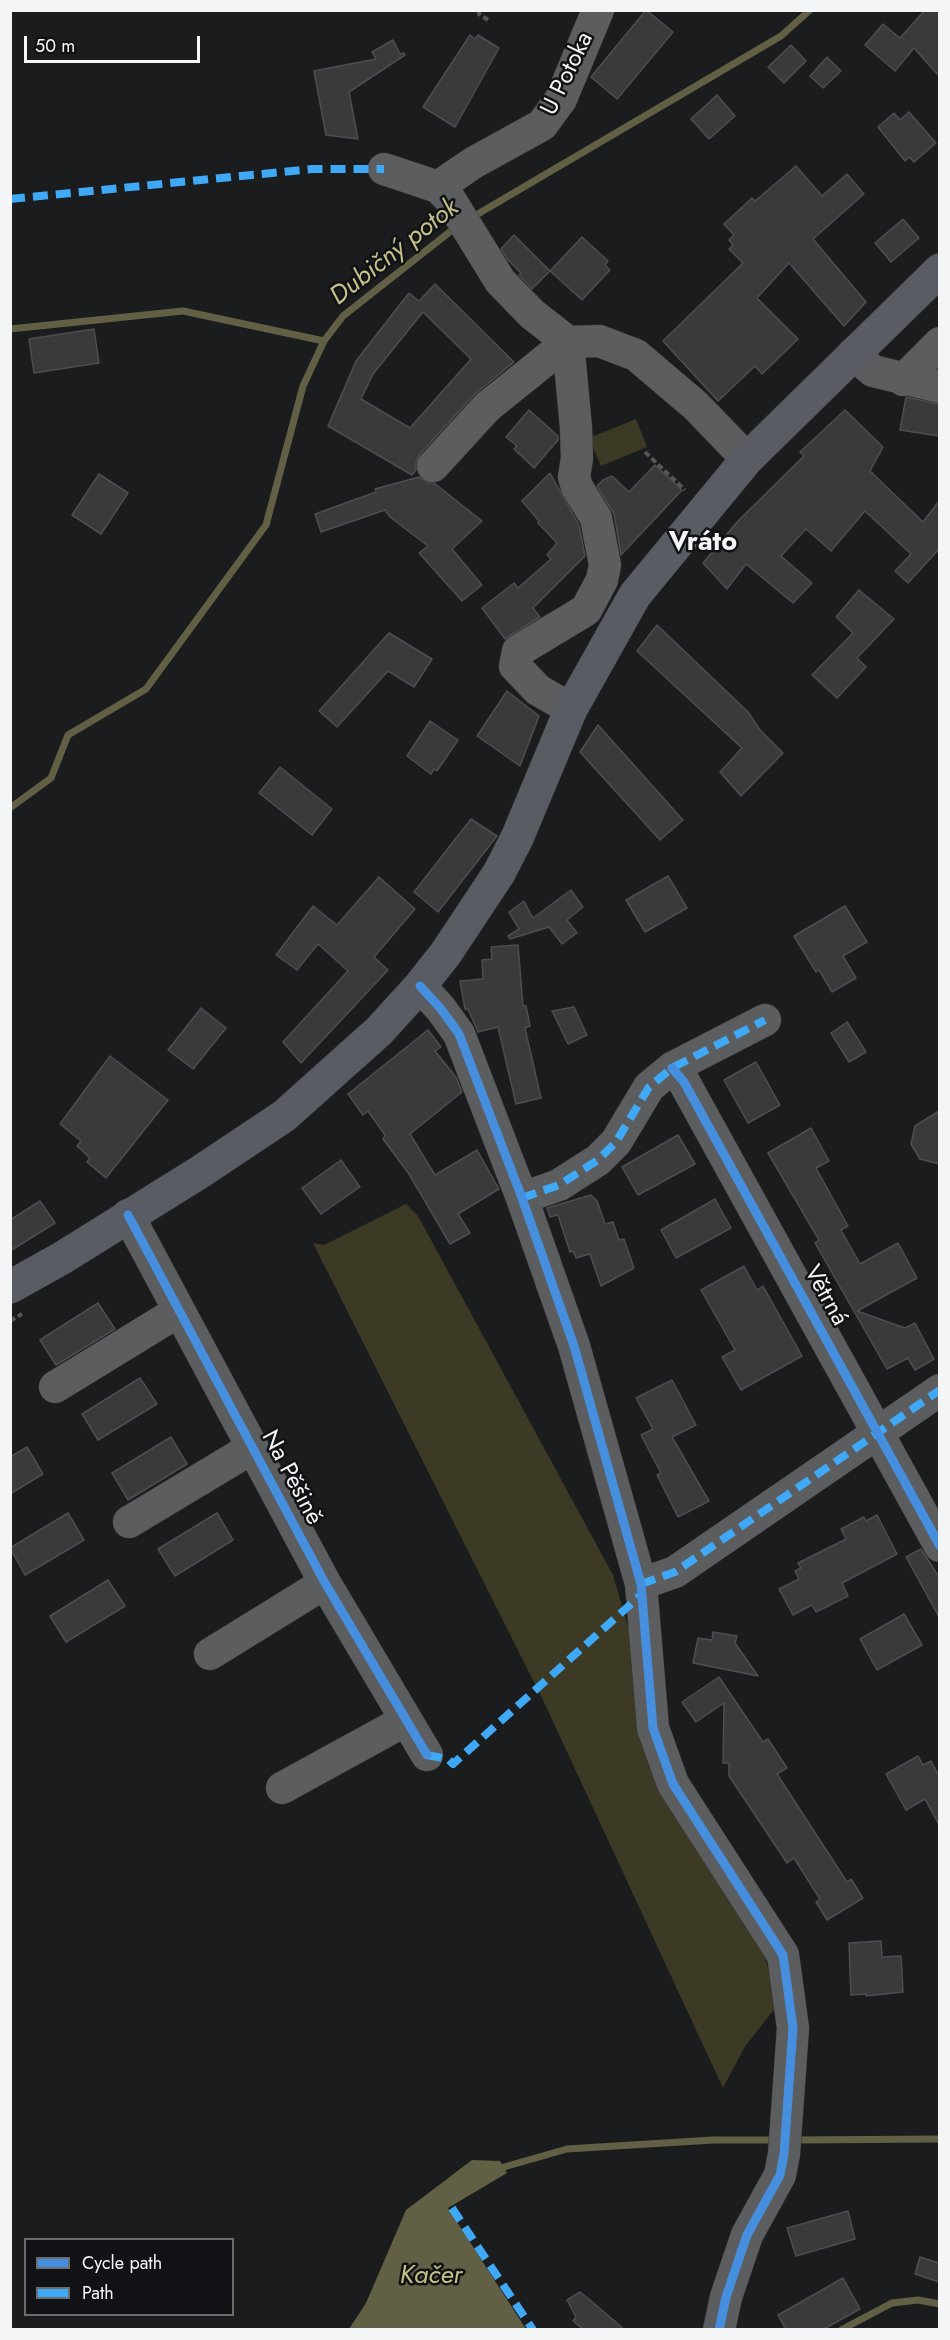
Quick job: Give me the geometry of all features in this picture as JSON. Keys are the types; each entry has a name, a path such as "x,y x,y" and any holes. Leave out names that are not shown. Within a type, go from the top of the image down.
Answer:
{"main road":[{"path":"10,1287 62,1258 200,1172 284,1116 379,1031 420,986 470,919 499,873 521,829 571,709 635,595 747,459 939,270"}],"street":[{"name":"U Potoka","path":"438,187 473,163 542,125 561,99 598,10"},
{"path":"384,168 438,187 464,222 500,281 532,314 568,342 576,428 577,458 574,477 577,488 596,518 605,565 602,580 586,610 518,651 515,666 538,690 571,709"},
{"path":"433,466 487,407 568,342 599,341 636,355 696,406 747,459"},
{"path":"903,380 939,344"},
{"path":"854,354 873,371 939,387"},
{"path":"420,986 441,1008 459,1034 522,1198 574,1346 640,1584 653,1728 673,1784 783,1955 793,2028 784,2154 780,2175 747,2235 726,2297 719,2330"},
{"path":"522,1198 560,1185 598,1160 616,1143 649,1087 672,1068 765,1020"},
{"name":"Větrná","path":"672,1068 690,1093 939,1546"},
{"name":"Na Pěšině","path":"128,1215 325,1583 428,1755"},
{"path":"55,1387 179,1311"},
{"path":"640,1584 675,1572 939,1390"},
{"name":"Na Pěšině","path":"129,1522 252,1448"},
{"path":"210,1654 325,1583"},
{"path":"282,1788 406,1720"}],"path":[{"path":"478,10 479,14 488,20"},
{"path":"645,452 705,509"}],"shaded area":[{"path":"636,419 647,447 601,466 589,438"},
{"path":"406,1204 418,1216 613,1575 629,1630 640,1729 649,1765 718,1881 765,1954 776,2007 744,2048 723,2088 543,1700 313,1243 324,1245"}],"water":[{"name":"Kačer","path":"472,2160 500,2161 507,2173 448,2208 526,2329 349,2329 366,2303 406,2210"}],"building":[{"path":"646,10 673,32 617,99 591,77"},
{"path":"925,10 939,10 939,76 914,48 895,71 865,45 883,24 900,38"},
{"path":"470,35 475,39 478,35 499,48 455,127 423,107"},
{"path":"393,40 400,54 405,55 349,92 358,139 326,135 314,71 376,59 372,52"},
{"path":"791,45 806,61 784,83 768,67"},
{"path":"827,57 841,71 823,88 810,76"},
{"path":"717,95 735,116 709,139 691,119"},
{"path":"909,112 936,143 914,162 909,157 905,161 878,127 894,113 900,120"},
{"path":"796,166 822,196 847,174 864,194 813,239 866,302 844,326 789,263 757,298 798,339 762,374 755,366 718,401 663,341 743,263 729,249 733,245 729,240 734,235 724,224 752,198 755,201"},
{"path":"903,219 919,238 891,262 875,243"},
{"path":"514,235 550,271 532,289 501,249"},
{"path":"582,237 608,261 605,265 610,270 582,300 550,271"},
{"path":"435,284 514,362 474,395 420,454 416,462 416,470 412,475 328,426 356,361 409,293 419,301","holes":["423,312 471,359 410,428 361,399 373,374"]},
{"path":"94,329 99,363 34,373 29,339"},
{"path":"906,397 939,404 939,436 900,430"},
{"path":"529,410 558,436 558,440 534,468 514,449 517,446 506,437"},
{"path":"845,410 883,447 870,471 923,522 939,501 939,549 908,583 895,571 911,554 865,511 831,551 806,529 781,556 812,583 793,603 746,564 727,589 703,563 738,521 804,456 800,452"},
{"path":"655,465 682,490 621,555 614,514 597,486 612,476 629,492"},
{"path":"550,473 579,525 585,556 533,608 540,617 505,639 482,608 514,583 518,588 551,559 547,555 557,543 522,501"},
{"path":"99,474 128,493 101,534 72,515"},
{"path":"419,477 429,483 434,483 482,521 452,549 482,585 462,601 419,553 428,546 390,517 385,510 321,532 315,514 376,492 375,489"},
{"path":"859,590 894,619 857,658 866,667 837,698 812,675 853,633 836,617"},
{"path":"657,625 748,712 760,730 783,753 741,796 720,772 742,748 637,651"},
{"path":"389,633 432,659 414,687 388,671 337,727 319,711"},
{"path":"507,691 539,716 520,766 477,736"},
{"path":"430,721 458,740 437,771 434,769 431,774 407,756"},
{"path":"598,725 683,820 660,840 580,752"},
{"path":"280,767 332,809 312,835 259,793"},
{"path":"471,819 497,836 438,912 414,892"},
{"path":"668,876 687,908 645,932 626,900"},
{"path":"379,877 415,909 374,957 388,970 301,1063 283,1042 348,971 318,944 297,970 276,955 313,906 337,925"},
{"path":"571,890 583,907 567,920 577,933 562,944 549,927 510,939 508,936 519,929 509,912 524,901 533,918"},
{"path":"845,906 867,942 843,956 856,978 832,992 819,970 816,972 794,936"},
{"path":"518,945 523,1006 526,1006 530,1026 525,1028 541,1098 516,1104 498,1027 478,1032 468,1009 465,1009 460,981 483,979 482,960 492,959 491,947"},
{"path":"574,1007 587,1035 568,1044 552,1011"},
{"path":"201,1008 226,1028 193,1069 168,1050"},
{"path":"847,1022 866,1052 849,1062 831,1033"},
{"path":"428,1030 441,1047 435,1051 456,1077 462,1092 410,1134 435,1175 477,1150 499,1189 458,1214 470,1233 450,1244 409,1174 383,1139 385,1135 368,1111 363,1115 348,1094"},
{"path":"110,1056 168,1100 106,1178 87,1162 90,1158 77,1146 81,1141 60,1124"},
{"path":"756,1062 780,1105 748,1123 724,1080"},
{"path":"939,1111 939,1164 920,1159 911,1144 915,1126"},
{"path":"811,1128 829,1161 816,1168 848,1226 841,1230 860,1264 898,1243 917,1278 857,1311 905,1328 915,1323 934,1359 915,1370 908,1358 887,1369 815,1243 819,1240 768,1153"},
{"path":"678,1135 695,1164 638,1195 622,1167"},
{"path":"341,1160 360,1187 321,1214 302,1188"},
{"path":"591,1195 597,1201 605,1224 613,1222 619,1240 624,1239 634,1268 601,1286 590,1254 576,1258 573,1251 570,1252 558,1215 550,1217 547,1208"},
{"path":"715,1199 731,1228 676,1258 661,1230"},
{"path":"40,1201 55,1223 10,1251 10,1220"},
{"path":"744,1266 757,1290 763,1286 802,1356 741,1390 722,1357 735,1350 701,1290"},
{"path":"98,1303 115,1329 56,1365 40,1340"},
{"path":"140,1378 157,1404 98,1440 82,1414"},
{"path":"672,1380 696,1425 672,1437 709,1501 678,1517 657,1475 661,1473 641,1435 653,1429 636,1398"},
{"path":"171,1437 187,1464 128,1500 112,1473"},
{"path":"27,1447 43,1474 10,1494 10,1457"},
{"path":"68,1513 84,1540 25,1575 10,1548"},
{"path":"217,1513 233,1540 175,1576 158,1549"},
{"path":"877,1515 897,1554 842,1583 848,1596 816,1612 812,1605 793,1615 779,1589 799,1579 795,1571 801,1568 798,1563 846,1539 841,1529 864,1517 866,1521"},
{"path":"921,1549 939,1577 939,1617 906,1557"},
{"path":"108,1580 125,1606 66,1642 50,1616"},
{"path":"904,1614 922,1645 877,1670 860,1639"},
{"path":"713,1632 737,1636 735,1643 758,1676 693,1663 698,1638 712,1640"},
{"path":"719,1677 763,1742 768,1739 787,1768 777,1774 847,1882 851,1879 863,1898 827,1920 816,1902 820,1899 794,1858 787,1863 729,1776 729,1763 723,1763 724,1703 696,1722 682,1702"},
{"path":"918,1756 923,1765 931,1761 939,1776 939,1825 925,1799 906,1810 886,1774"},
{"path":"881,1941 882,1957 901,1956 903,1992 866,1996 866,1994 851,1995 849,1943"},
{"path":"848,2211 855,2239 796,2256 787,2228"},
{"path":"920,2257 939,2263 939,2282 915,2274"},
{"path":"843,2278 860,2309 822,2330 786,2330 778,2315"},
{"path":"580,2292 625,2330 584,2330 573,2321 576,2317 567,2300"}],"waterway":[{"name":"Dubičný potok","path":"471,218 781,36 810,10"},
{"name":"Dubičný potok","path":"10,808 51,778 68,735 146,689 266,525 303,386 324,341 343,316 456,227"},
{"path":"10,329 183,311 324,341"},
{"path":"794,2140 940,2139"},
{"path":"497,2169 567,2149 713,2140 777,2140"},
{"path":"841,2330 892,2303 918,2300 940,2304"}],"marked path":[{"path":"10,199 312,169 384,169"},
{"path":"522,1198 559,1185 598,1160 616,1142 649,1087 672,1068 765,1020"},
{"path":"641,1584 675,1572 940,1390"},
{"path":"427,1755 448,1759 453,1764 641,1595"},
{"path":"452,2208 533,2330"}],"cycle path":[{"path":"420,986 459,1034 522,1198 574,1346 641,1584 653,1728 673,1784 783,1955 793,2028 784,2154 780,2175 747,2235 726,2297 719,2330"},
{"path":"672,1068 684,1082 940,1546"},
{"path":"128,1215 325,1583 427,1755"}],"district":[{"name":"Vráto","path":"703,543"}]}
